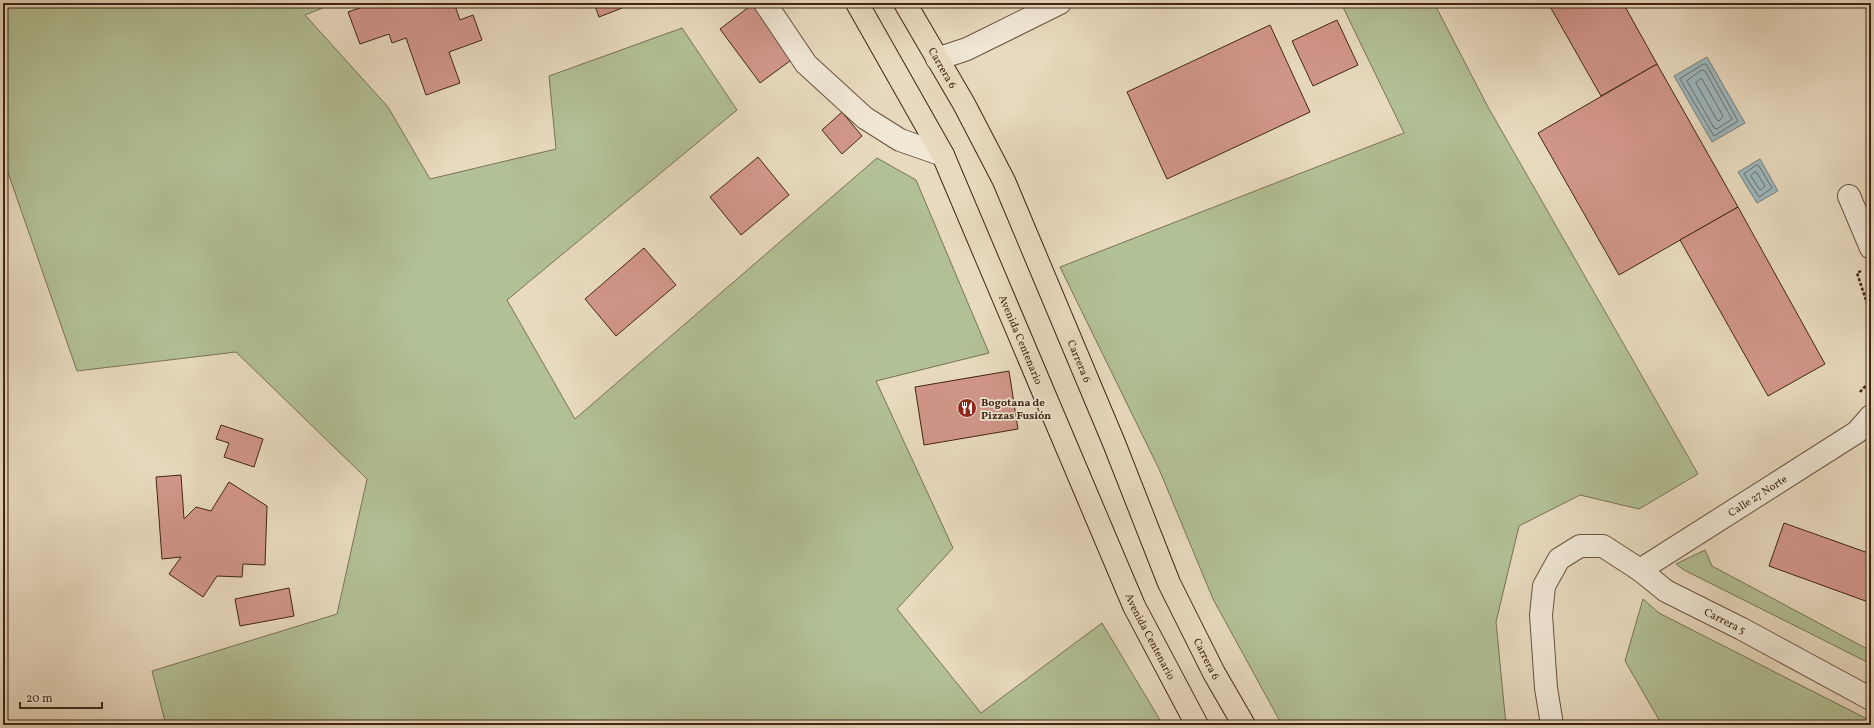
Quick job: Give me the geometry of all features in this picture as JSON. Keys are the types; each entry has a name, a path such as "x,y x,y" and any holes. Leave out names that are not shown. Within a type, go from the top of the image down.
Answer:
{"main road":[{"name":"Avenida Centenario","path":"857,3 943,155 1134,606 1197,725"},
{"name":"Carrera 6","path":"905,3 964,104 1004,181 1114,443 1169,583 1214,673 1244,725"}],"street":[{"path":"765,3 806,64 865,118 900,140 943,155"},
{"path":"937,59 967,49 1060,3"},
{"path":"1849,196 1871,248"},
{"name":"Calle 27 Norte","path":"1640,570 1857,432 1871,416"},
{"name":"Carrera 5","path":"1552,725 1546,688 1541,615 1544,586 1559,559 1580,546 1603,546 1640,570 1666,591 1749,633 1871,700"}],"path":[{"path":"1864,270 1857,273 1871,315"}],"green space":[{"path":"3,3 335,3 305,15 388,107 430,179 556,149 549,76 682,28 737,110 507,300 575,419 877,158 916,180 989,353 876,381 953,548 897,609 981,713 1102,623 1163,725 166,725 152,671 337,614 367,479 236,352 77,371 3,158"},
{"path":"1341,3 1434,3 1488,107 1698,474 1639,509 1580,495 1519,526 1496,622 1506,725 1282,725 1213,599 1159,469 1060,267 1404,133"},
{"path":"1705,550 1712,566 1871,651 1871,664 1684,570 1676,564"},
{"path":"1643,599 1659,613 1871,721 1871,725 1662,725 1625,661"}],"water":[{"path":"1707,57 1745,123 1712,142 1674,76"},
{"path":"1760,159 1778,191 1757,203 1738,172"}],"building":[{"path":"374,3 454,3 460,20 473,15 482,40 449,52 460,83 426,95 406,38 392,43 389,34 360,44 348,12"},
{"path":"594,3 635,3 599,17"},
{"path":"754,3 794,58 760,83 720,29"},
{"path":"1548,3 1623,3 1657,64 1601,96"},
{"path":"1337,20 1358,65 1313,86 1292,41"},
{"path":"1270,25 1310,112 1167,179 1127,92"},
{"path":"1657,64 1738,207 1619,275 1538,133"},
{"path":"842,112 862,136 842,154 822,130"},
{"path":"758,157 789,195 741,235 710,197"},
{"path":"1738,207 1825,364 1768,396 1680,240"},
{"path":"644,248 676,285 616,336 585,299"},
{"name":"Bogotana de Pizzas Fusión","path":"1009,371 1018,429 924,445 915,387"},
{"path":"221,425 263,439 254,467 224,457 229,443 216,439"},
{"path":"181,475 184,519 196,507 211,511 229,482 267,506 265,565 243,564 242,577 217,576 203,597 169,574 181,557 162,559 156,477"},
{"path":"1784,523 1871,554 1871,603 1769,566"},
{"path":"289,588 294,616 240,626 235,599"}],"place":[{"name":"Bogotana de Pizzas Fusión","path":"967,408"}]}
